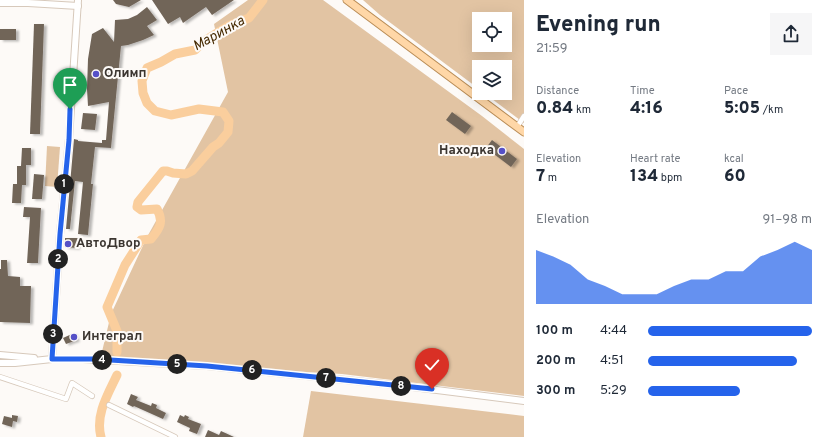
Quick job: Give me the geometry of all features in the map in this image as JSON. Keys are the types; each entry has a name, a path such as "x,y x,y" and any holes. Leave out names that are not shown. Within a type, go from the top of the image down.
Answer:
{"main road":[{"path":"347,0 524,132"},
{"path":"0,3 78,3 69,140 49,359"},
{"path":"0,355 49,359 94,359 207,366 405,386 524,401"},
{"path":"0,363 15,363 49,359"}],"street":[{"path":"517,127 524,116"},
{"path":"0,377 66,400 72,383 92,396"},
{"path":"109,405 175,437"}],"shaded area":[{"path":"248,0 323,0 482,116 524,149 524,396 342,374 100,360 111,314 147,237 228,92 214,24"},
{"path":"363,0 524,0 524,123 493,100 512,100 512,60 472,60 472,84 380,15"},
{"path":"47,146 60,147 57,187 45,186"},
{"path":"311,391 524,416 524,437 303,437"}],"building":[{"path":"113,0 141,0 129,7 116,4"},
{"path":"152,0 234,0 212,15 206,7 183,23 180,17 168,24"},
{"path":"147,7 157,20 147,26 154,35 128,45 121,46 111,148 95,147 88,235 78,234 83,182 75,181 70,229 66,229 74,139 78,141 102,143 102,140 106,140 109,102 88,106 88,59 92,34 103,28 114,42 115,20 128,19 137,15"},
{"path":"34,24 44,24 40,134 30,134"},
{"path":"0,29 16,29 16,40 0,40"},
{"path":"452,112 471,126 465,134 446,120"},
{"path":"83,113 97,114 95,130 81,129"},
{"path":"492,140 517,159 511,167 486,148"},
{"path":"22,148 31,148 31,165 26,165 26,185 22,185 21,203 12,203 13,184 17,184 17,166 21,166"},
{"path":"34,174 44,175 42,199 32,199"},
{"path":"24,207 41,208 38,263 27,263 30,217 23,217"},
{"path":"65,238 78,238 77,248 65,247"},
{"path":"1,260 7,260 8,276 20,277 20,286 31,286 30,323 0,322"},
{"path":"74,333 77,340 66,344 63,338"},
{"path":"131,394 138,397 136,400 151,406 152,403 157,405 156,408 166,413 163,419 127,404"},
{"path":"12,415 18,416 17,422 13,421 12,427 2,424 4,416 12,418"},
{"path":"180,415 184,417 185,415 189,417 188,419 201,424 197,434 189,431 190,428 177,422"},
{"path":"208,430 219,435 221,431 234,437 205,437"}],"waterway":[{"name":"Маринка","path":"117,352 117,331 107,307 125,265 141,240 151,239 157,232 161,221 157,209 141,210 137,207 138,202 163,171 186,174 192,171 228,132 229,121 223,112 199,109 171,115 155,111 147,103 143,93 142,81 147,68 175,54 195,50 204,41 228,26 249,18 263,0"},
{"name":"Маринка","path":"101,437 100,421 103,405 117,375"}],"place":[{"name":"Олимп","path":"96,74"},
{"name":"Находка","path":"502,151"},
{"name":"АвтоДвор","path":"68,244"},
{"name":"Интеграл","path":"74,337"}],"route":[{"path":"70,109 69,140 60,234 52,359 94,359 207,366 432,389"}]}
